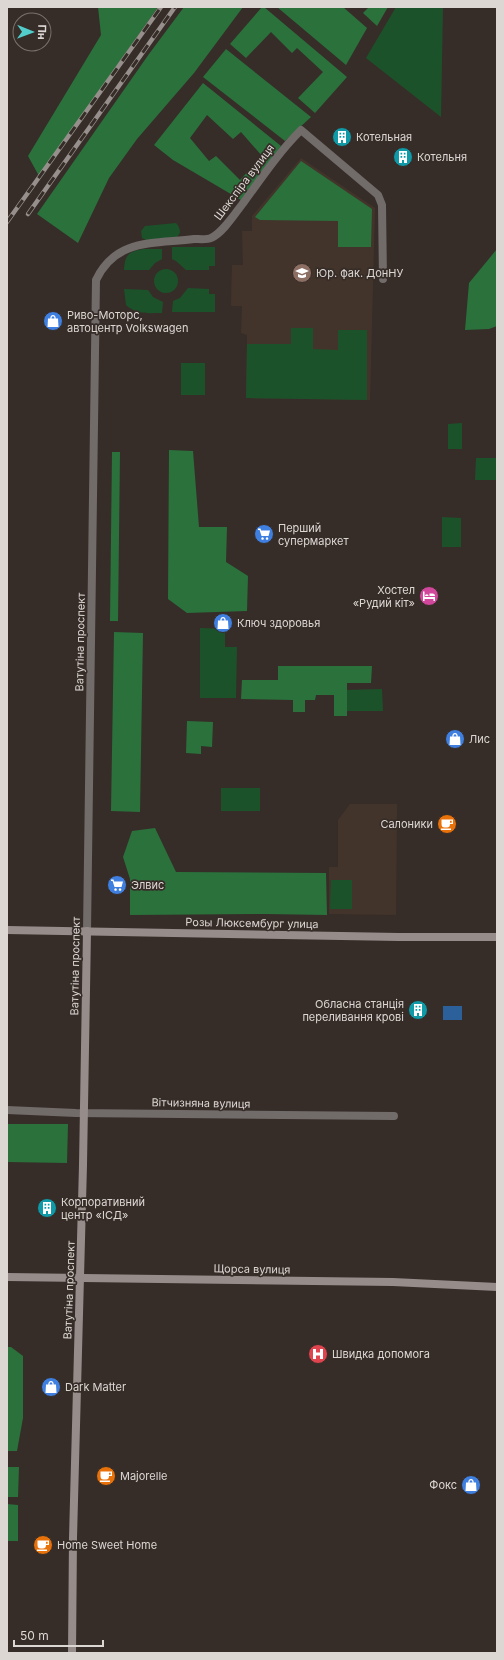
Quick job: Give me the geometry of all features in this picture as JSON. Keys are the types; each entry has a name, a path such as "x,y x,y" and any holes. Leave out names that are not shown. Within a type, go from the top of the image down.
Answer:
{"street":[{"name":"Шекспіра вулиця","path":"96,280 103,266 111,258 128,248 202,238 210,239 216,235 234,214 285,146 301,130 378,195 382,205 383,279"},
{"name":"Ватутіна проспект","path":"72,1653 73,1538 84,1113 96,280"},
{"name":"Розы Люксембург улица","path":"7,930 399,937 497,937"},
{"name":"Вітчизняна вулиця","path":"7,1110 84,1113 394,1116"},
{"name":"Щорса вулиця","path":"7,1276 385,1282 497,1286"}],"shaded area":[{"name":"Юр. фак. ДонНУ","path":"301,158 375,208 370,400 246,398 247,335 241,333 242,306 231,306 232,265 243,265 242,231 252,231 252,216"},
{"path":"350,804 397,804 396,915 329,914 329,867 338,867 338,820"}],"green space":[{"path":"98,7 158,7 39,176 28,156 101,35"},
{"path":"184,7 243,7 194,73 137,139 109,178 78,243 37,214 149,54"},
{"path":"262,7 264,7 347,77 315,113 298,98 323,72 297,48 292,53 271,32 246,58 230,44"},
{"path":"277,7 343,7 367,28 346,65"},
{"path":"369,7 388,7 377,26 363,13"},
{"path":"396,7 443,7 441,117 366,58"},
{"path":"226,49 311,117 285,141 203,77"},
{"path":"203,83 281,146 241,200 173,160 154,145","holes":["207,115 233,139 241,132 262,156 240,180 216,156 209,161 190,138"]},
{"path":"301,161 372,209 371,247 338,247 338,221 260,220 255,217"},
{"path":"176,223 179,226 180,232 177,237 146,240 142,238 141,231 145,226"},
{"path":"172,247 215,247 215,266 209,266 209,270 186,270 172,259"},
{"path":"143,249 162,249 162,259 155,263 149,270 124,270 125,261 128,255 134,251"},
{"path":"497,249 497,326 489,329 465,330 469,283"},
{"path":"166,269 175,272 178,281 175,290 166,293 157,290 154,281 157,272"},
{"path":"188,288 209,289 209,294 215,294 215,312 172,312 173,301 180,298"},
{"path":"124,289 148,290 153,297 163,302 162,313 143,313 130,308 126,305"},
{"path":"291,328 313,328 313,349 338,350 338,330 367,330 367,400 246,398 247,344 291,344"},
{"path":"181,363 205,363 205,395 181,395"},
{"path":"462,423 462,449 448,449 448,424"},
{"path":"169,450 193,451 199,527 227,527 226,562 248,576 247,611 187,613 168,599"},
{"path":"112,452 120,452 118,621 110,621"},
{"path":"476,458 497,458 497,480 475,480"},
{"path":"442,517 461,518 461,547 442,547"},
{"path":"200,628 225,629 225,647 237,647 236,698 200,698"},
{"path":"114,632 143,633 140,812 111,811"},
{"path":"278,666 372,666 371,683 347,683 347,716 334,716 334,695 316,695 315,700 305,700 305,712 293,712 293,700 241,699 242,680 278,680"},
{"path":"382,689 383,711 345,711 344,690"},
{"path":"187,721 213,722 212,747 201,746 201,754 186,753"},
{"path":"221,788 260,788 260,811 221,811"},
{"path":"155,828 176,872 326,873 327,915 130,915 130,879 123,857 132,831"},
{"path":"331,880 352,880 352,909 330,909"},
{"path":"7,1124 68,1124 67,1163 7,1162"},
{"path":"7,1347 11,1347 23,1356 23,1418 17,1451 7,1451"},
{"path":"7,1467 19,1467 18,1497 7,1497"},
{"path":"7,1504 18,1505 18,1541 7,1541"}],"water":[{"path":"443,1006 462,1006 462,1020 443,1020"}],"railway":[{"path":"7,222 161,7"},
{"path":"28,214 175,7"}],"place":[{"name":"Котельная","path":"342,137"},
{"name":"Котельня","path":"403,157"},
{"name":"Юр. фак. ДонНУ","path":"302,273"},
{"name":"Риво-Моторс, автоцентр Volkswagen","path":"53,321"},
{"name":"Перший супермаркет","path":"264,534"},
{"name":"Хостел «Рудий кіт»","path":"429,596"},
{"name":"Ключ здоровья","path":"223,623"},
{"name":"Лис","path":"455,739"},
{"name":"Салоники","path":"447,824"},
{"name":"Элвис","path":"117,885"},
{"name":"Обласна станція переливання крові","path":"418,1010"},
{"name":"Корпоративний центр «ІСД»","path":"47,1208"},
{"name":"Швидка допомога","path":"318,1354"},
{"name":"Dark Matter","path":"51,1387"},
{"name":"Majorelle","path":"106,1476"},
{"name":"Фокс","path":"471,1485"},
{"name":"Home Sweet Home","path":"43,1545"}]}
